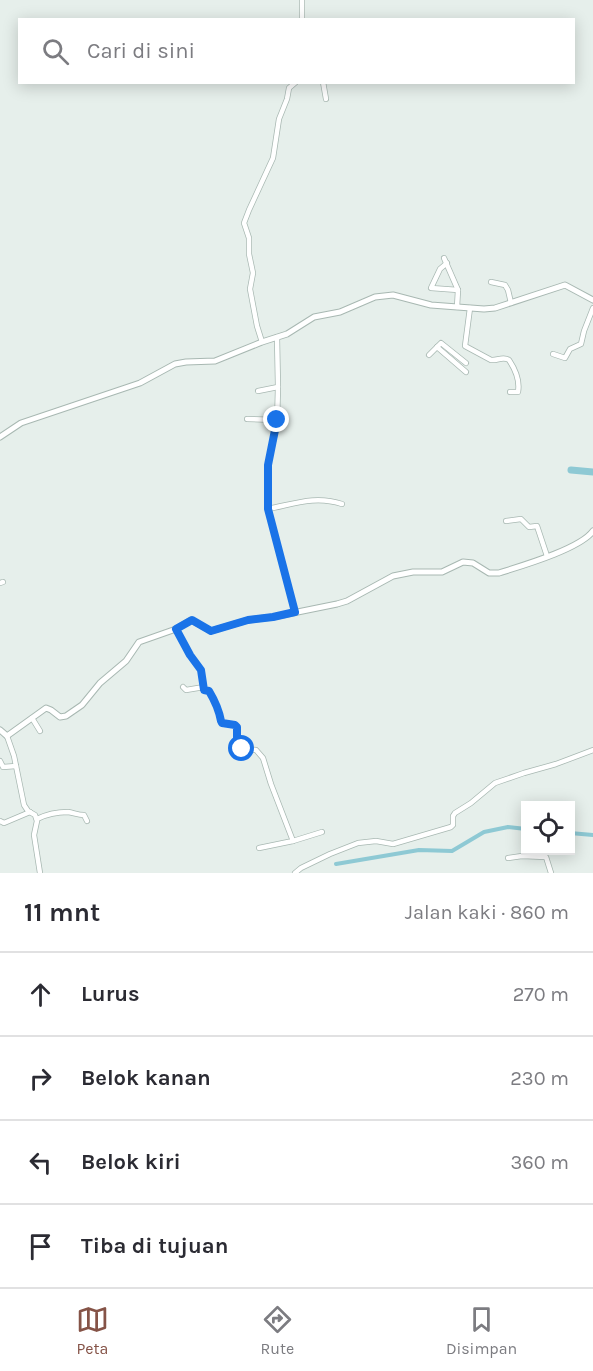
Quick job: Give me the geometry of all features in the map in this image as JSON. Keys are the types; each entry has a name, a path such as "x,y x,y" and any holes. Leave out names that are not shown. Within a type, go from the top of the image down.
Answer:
{"street":[{"path":"302,0 302,18"},
{"path":"262,342 250,290 253,273 249,254 249,238 244,223 273,158 277,125 289,88 294,84"},
{"path":"323,84 326,99"},
{"path":"444,258 458,290 457,307"},
{"path":"447,263 441,268 431,288 458,290"},
{"path":"491,282 505,285 511,303"},
{"path":"0,437 21,423 140,383 176,364 215,361 292,331 314,317 340,312 382,295 393,295 420,303 489,309 565,285 593,300"},
{"path":"457,360 466,347 470,308"},
{"path":"553,354 565,358 570,349 581,344 593,308"},
{"path":"277,337 277,420 268,465 268,509 295,612"},
{"path":"429,355 441,343 466,372"},
{"path":"466,347 491,360 502,358 509,360 519,383 518,392 510,393"},
{"path":"457,360 466,363"},
{"path":"258,392 278,387"},
{"path":"248,419 277,420"},
{"path":"268,509 308,500 328,500 342,504"},
{"path":"506,520 521,519 529,527 537,526 547,556"},
{"path":"7,736 46,708 61,717 71,713 84,703 103,680 126,661 137,643 176,629 192,620 211,631 248,620 342,603 388,578 413,572 442,572 459,563 473,563 489,573 499,573 559,552 585,540 593,531"},
{"path":"176,629 201,670 204,690 209,691 216,703 222,723 237,727 238,748 256,750 263,758 293,841"},
{"path":"183,687 191,690 204,687"},
{"path":"32,718 40,731"},
{"path":"0,730 7,736 11,746 24,805 37,819 34,835 40,873"},
{"path":"294,873 354,844 376,841 393,844 451,827 455,813 498,782 593,750"},
{"path":"0,761 3,767 16,766"},
{"path":"0,822 4,823 30,812"},
{"path":"37,819 49,813 70,812 85,816 87,821"},
{"path":"260,848 322,832"},
{"path":"508,858 546,857 551,873"}],"waterway":[{"path":"571,470 593,472"},
{"path":"336,864 419,850 452,851 484,832 508,827 521,828"},
{"path":"575,833 593,835"}],"route":[{"path":"242,749 237,746 237,727 222,723 213,697 209,691 204,690 199,665 190,655 176,629 192,620 211,631 248,620 295,612 268,509 268,465 277,420"}]}
